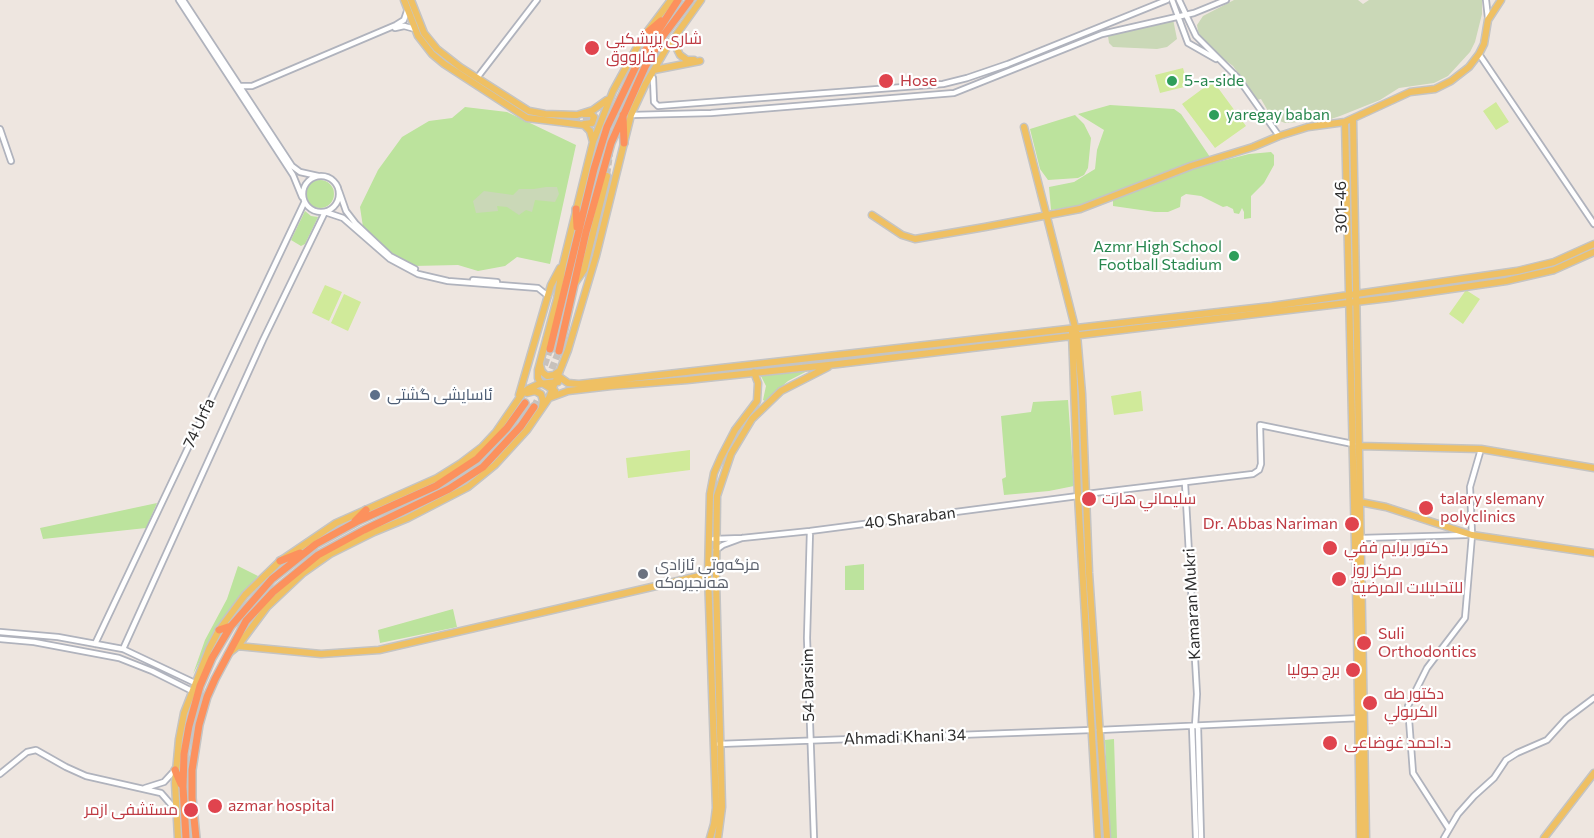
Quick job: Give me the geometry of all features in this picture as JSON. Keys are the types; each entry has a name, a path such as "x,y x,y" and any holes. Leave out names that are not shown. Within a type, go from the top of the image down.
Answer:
{"highway":[{"path":"550,349 577,234 607,127 638,62 678,0"},
{"path":"559,351 603,168 651,57 690,0"},
{"path":"648,32 666,18"},
{"path":"624,143 627,114"},
{"path":"576,209 577,234"},
{"path":"280,561 308,550 352,524 436,486 467,467 492,445 521,402"},
{"path":"196,838 192,798 195,743 207,697 226,655 235,645 246,621 260,604 289,577 318,555 469,477 496,455 538,408"},
{"path":"482,447 492,445"},
{"path":"352,524 366,510"},
{"path":"356,534 374,532"},
{"path":"186,838 183,787 186,741 198,693 212,657 231,626 266,585 308,550"},
{"path":"257,619 260,604"},
{"path":"219,630 231,626"},
{"path":"175,770 183,787"}],"main road":[{"path":"404,0 424,45 439,60 511,109 536,120 580,124 589,124 594,120 593,115 552,115 530,111 449,59"},
{"path":"411,0 424,33 437,49 478,84 529,114 574,119"},
{"path":"671,0 648,32 610,98 593,142 537,374 541,383 552,390 568,391 838,364 1272,306 1517,271 1554,262 1594,244"},
{"path":"627,114 675,35 701,0"},
{"path":"872,214 902,235 915,239 1047,215 1084,207 1191,166 1253,147 1279,136 1308,127 1353,120 1403,94 1435,89 1451,81 1469,67 1484,44 1488,20 1501,0"},
{"path":"654,70 700,61 687,60 680,55 676,49 675,35"},
{"path":"582,114 602,106 610,98"},
{"name":"301-46","path":"1353,120 1353,294"},
{"name":"301-46","path":"1345,122 1353,294"},
{"path":"580,124 590,131 593,142"},
{"path":"1024,127 1074,331 1083,430 1089,626"},
{"path":"549,398 583,301 624,143"},
{"path":"583,301 584,270 607,176"},
{"path":"540,362 542,372 547,376 558,376 564,381 573,383 929,343 1353,303 1536,274 1554,270 1594,252"},
{"path":"521,402 551,285 563,264"},
{"path":"574,283 584,270"},
{"path":"1353,294 1361,718 1366,838"},
{"path":"1074,331 1078,496 1090,636 1098,838"},
{"path":"929,343 927,348 930,353"},
{"path":"911,345 916,350 913,355"},
{"path":"738,433 781,391 816,372 838,364"},
{"path":"698,370 698,379"},
{"path":"687,372 687,380"},
{"path":"710,838 716,808 708,574 717,496 738,433 757,400 758,383 754,372"},
{"path":"521,402 528,389 558,376"},
{"path":"178,838 175,770 182,721 193,687 219,630 244,595 280,561 336,523 437,478 461,463 482,447 528,392 535,391 543,398 514,445 478,479 446,499 330,554 303,573 276,597 235,645"},
{"path":"538,408 549,398 568,391"},
{"path":"1075,430 1083,430"},
{"path":"1356,445 1481,449 1594,468"},
{"path":"1356,445 1361,538 1360,838"},
{"path":"1360,502 1386,507 1472,535 1594,554"},
{"path":"713,539 716,550 722,807 718,838"},
{"path":"235,645 321,654 379,650 708,574"},
{"path":"1095,730 1107,838"},
{"path":"1544,838 1594,773"},
{"path":"1096,801 1100,805 1104,801"},
{"path":"1096,818 1101,813 1105,818"}],"street":[{"path":"181,0 295,169 304,174 330,178 337,185 348,214 361,229 396,259 418,271 452,279 551,285"},
{"path":"181,0 293,174 303,200 313,211 343,218 390,259 418,274 443,280 538,288 548,296"},
{"path":"477,78 537,0"},
{"path":"653,78 654,102 658,106 949,83 1008,64 1167,0"},
{"path":"1172,0 1188,43 1221,62"},
{"path":"1179,0 1196,36 1238,78 1279,136"},
{"path":"627,114 711,113 954,93 1102,34 1186,14 1227,0"},
{"path":"1486,0 1488,20"},
{"path":"239,86 252,86 398,24 404,20 408,11"},
{"path":"250,101 250,92 256,87 396,28 406,26 415,29"},
{"path":"1479,54 1594,224"},
{"path":"0,129 11,161"},
{"path":"303,200 306,183 318,176"},
{"path":"123,649 267,330 325,212 337,203 339,191"},
{"name":"74 Urfa","path":"95,644 303,200"},
{"path":"1086,494 1256,472 1261,464 1260,425 1356,445"},
{"path":"1449,829 1413,773 1410,699 1427,669 1465,618 1472,535 1470,487 1481,449"},
{"name":"Kamaran Mukri","path":"1185,483 1197,694 1195,726 1201,838"},
{"name":"40 Sharaban","path":"713,539 810,531 1078,496"},
{"name":"54 Darsim","path":"810,531 807,638 814,838"},
{"path":"1361,538 1472,535"},
{"name":"40 Sharaban","path":"716,550 742,538"},
{"path":"0,632 58,637 123,649 193,687"},
{"path":"0,639 37,643 119,658 193,687"},
{"path":"1444,838 1458,814 1473,796 1494,778 1506,760 1547,740 1566,719 1594,698"},
{"name":"Ahmadi Khani 34","path":"719,744 1361,718"},
{"path":"0,774 27,752 36,750 86,776 121,785 145,788 164,795 175,809"},
{"path":"145,788 164,782 175,770"},
{"name":"Kamaran Mukri","path":"1196,838 1198,806"}],"green space":[{"path":"1234,0 1358,0 1363,4 1369,0 1482,0 1482,14 1470,52 1448,76 1434,83 1399,88 1380,100 1328,120 1285,123 1272,118 1261,99 1257,100 1233,66 1205,45 1198,31 1197,25 1203,16"},
{"path":"1173,19 1177,39 1167,47 1157,49 1113,47 1109,43 1108,36"},
{"name":"5-a-side","path":"1183,68 1188,86 1160,93 1155,75"},
{"name":"yaregay baban","path":"1213,81 1246,126 1215,148 1182,104"},
{"path":"1496,102 1509,122 1496,130 1483,111"},
{"path":"1110,105 1174,109 1181,114 1214,163 1249,154 1271,152 1274,155 1274,165 1264,183 1251,196 1251,218 1244,219 1242,208 1239,214 1234,213 1233,209 1227,206 1223,207 1201,196 1186,194 1181,197 1180,207 1168,212 1113,206 1113,201 1051,210 1049,187 1074,182 1095,169 1097,150 1104,130 1078,114"},
{"path":"465,107 507,112 576,145 550,264 517,257 505,266 478,271 458,265 413,266 392,254 369,236 363,227 360,207 378,170 402,137 429,121 452,118"},
{"path":"1075,115 1084,124 1091,138 1088,168 1084,175 1078,178 1048,180 1040,169 1030,129"},
{"path":"320,180 330,184 334,194 330,204 320,208 310,204 306,194 310,184"},
{"path":"557,187 559,194 555,202 535,200 532,212 526,210 519,215 507,207 497,206 498,211 476,213 473,201 484,191 513,195 519,189"},
{"path":"305,211 311,216 318,217 305,244 301,246 291,240"},
{"path":"325,285 342,292 329,321 312,313"},
{"path":"1466,290 1480,299 1463,324 1449,314"},
{"path":"344,294 361,302 348,331 331,323"},
{"path":"817,366 788,381 765,401 763,400 766,386 759,372"},
{"path":"1141,391 1143,411 1114,415 1111,396"},
{"path":"1068,400 1074,486 1004,495 1002,479 1006,477 1001,416 1031,412 1033,402"},
{"path":"690,450 690,470 628,478 626,458"},
{"path":"157,503 146,528 43,539 40,528"},
{"path":"864,564 864,590 845,590 845,566"},
{"path":"238,566 258,576 230,609 193,674 205,640 227,599"},
{"path":"453,609 457,627 380,643 378,630"},
{"path":"1114,739 1117,838 1110,838 1105,740"}],"tunnel":[{"path":"574,119 589,119 601,128 606,137 610,155 607,176"},
{"path":"541,375 550,349"},
{"path":"534,407 559,351"}],"place":[{"name":"شاری پزیشکیی فارووق","path":"592,48"},
{"name":"Hose","path":"886,81"},
{"name":"5-a-side","path":"1172,81"},
{"name":"yaregay baban","path":"1214,115"},
{"name":"Azmr High School Football Stadium","path":"1234,256"},
{"name":"ئاسایشی گشتی","path":"375,395"},
{"name":"سليماني هارت","path":"1089,499"},
{"name":"talary slemany polyclinics","path":"1426,508"},
{"name":"Dr. Abbas Nariman","path":"1352,524"},
{"name":"دكتور برايم ففي","path":"1330,548"},
{"name":"مزگه‌وتی ئازادی هه‌نجیره‌که","path":"643,574"},
{"name":"مركز روز للتحليلات المرضية","path":"1339,579"},
{"name":"Suli Orthodontics","path":"1364,643"},
{"name":"برج جوليا","path":"1353,670"},
{"name":"دكتور طه الكربولي","path":"1370,703"},
{"name":"د.احمد غوضاعی","path":"1330,743"},
{"name":"azmar hospital","path":"215,806"},
{"name":"مستشفى ازمر","path":"191,810"}]}
